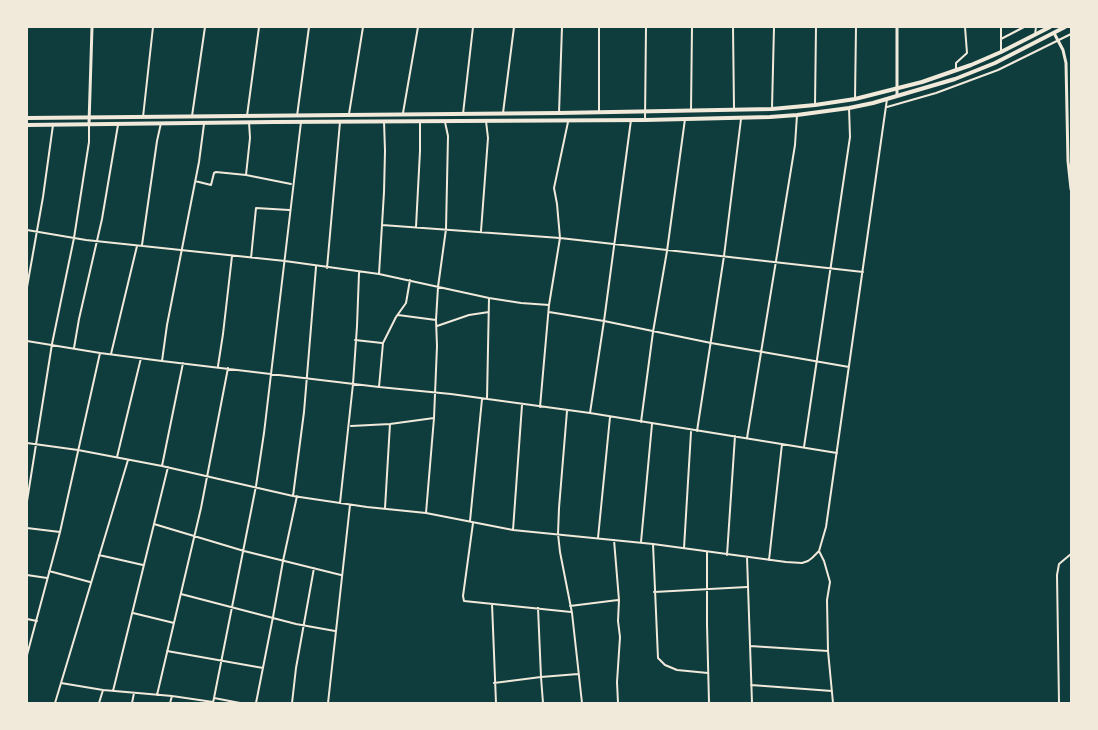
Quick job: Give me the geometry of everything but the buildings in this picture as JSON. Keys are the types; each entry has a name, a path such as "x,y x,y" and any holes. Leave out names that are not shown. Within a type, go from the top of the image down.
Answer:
{"main road":[{"path":"27,118 772,109 855,99 922,82 1001,52 1050,27"},
{"path":"27,125 645,120 797,115 849,108 922,90 974,72 1065,27"},
{"path":"367,114 368,122"}],"street":[{"path":"27,501 52,344 74,238 89,142 92,27"},
{"path":"143,117 153,27"},
{"path":"192,116 205,27"},
{"path":"247,116 259,27"},
{"path":"297,116 309,27"},
{"path":"349,114 363,27"},
{"path":"403,114 418,27"},
{"path":"462,114 473,27"},
{"path":"503,113 514,27"},
{"path":"559,113 562,27 579,27"},
{"path":"599,27 599,111"},
{"path":"645,27 645,120"},
{"path":"691,110 692,27"},
{"path":"733,27 734,109"},
{"path":"772,109 774,27"},
{"path":"815,105 816,27"},
{"path":"855,99 856,27"},
{"path":"956,71 956,63 967,53 965,27"},
{"path":"1001,27 1001,52"},
{"path":"1002,39 1024,27"},
{"path":"1035,35 1036,27"},
{"path":"897,96 898,28"},
{"path":"1054,33 1063,50 1066,63 1071,189"},
{"path":"886,108 936,93 998,70 1071,34"},
{"path":"27,443 168,467 295,496 426,513 513,530 641,542 802,563 812,558 819,550 826,527 887,99"},
{"path":"804,448 850,137 849,108"},
{"path":"747,438 795,145 797,115"},
{"path":"697,431 724,256 741,118"},
{"path":"640,422 683,146 685,119"},
{"path":"540,407 549,305 560,238 554,188 568,120"},
{"path":"590,413 631,120"},
{"path":"379,274 385,151 384,121"},
{"path":"416,227 420,121"},
{"path":"426,513 435,418 438,287 446,229 448,136 445,121"},
{"path":"481,231 488,138 486,121"},
{"path":"246,175 250,138 249,122"},
{"path":"213,701 256,486 272,374 301,122"},
{"path":"327,268 340,122"},
{"path":"142,246 161,123"},
{"path":"162,361 204,123"},
{"path":"74,348 97,241 118,124"},
{"path":"27,287 53,125"},
{"path":"195,181 211,185 216,172 246,175 293,185"},
{"path":"251,258 256,208 290,210"},
{"path":"382,225 560,238 863,272"},
{"path":"27,230 137,246 285,261 379,274 489,298 549,305"},
{"path":"111,354 137,246"},
{"path":"218,367 232,256"},
{"path":"256,703 295,496 316,267"},
{"path":"340,503 350,426 358,272"},
{"path":"378,387 383,343 406,303 410,280"},
{"path":"487,399 489,298"},
{"path":"437,326 469,315 489,312"},
{"path":"549,312 849,367"},
{"path":"398,315 436,320"},
{"path":"27,340 162,361 590,413 837,453"},
{"path":"355,340 383,343"},
{"path":"27,655 60,532 100,352"},
{"path":"117,458 141,358"},
{"path":"162,466 183,363"},
{"path":"157,695 195,537 228,368"},
{"path":"482,399 464,599 466,602 572,613"},
{"path":"513,530 522,405"},
{"path":"567,411 558,534 572,613 582,703"},
{"path":"598,538 610,417"},
{"path":"350,426 435,418"},
{"path":"385,508 390,424"},
{"path":"641,542 652,424"},
{"path":"684,548 691,430"},
{"path":"727,555 735,436"},
{"path":"769,560 782,444"},
{"path":"55,703 128,460"},
{"path":"112,691 168,467"},
{"path":"328,703 350,504"},
{"path":"154,524 244,551 341,575"},
{"path":"27,528 60,532"},
{"path":"614,540 621,646 617,682 618,703"},
{"path":"653,544 658,658 672,669 708,673"},
{"path":"819,550 830,582 827,600 828,651 833,703"},
{"path":"707,552 709,703"},
{"path":"1059,703 1056,575 1059,564 1071,554"},
{"path":"99,555 143,565"},
{"path":"747,557 752,703"},
{"path":"292,703 314,568"},
{"path":"49,571 91,583"},
{"path":"27,574 47,578"},
{"path":"654,592 748,587"},
{"path":"181,594 296,624 337,632"},
{"path":"570,606 619,600"},
{"path":"492,604 496,703"},
{"path":"538,608 543,703"},
{"path":"132,613 174,623"},
{"path":"27,620 37,621"},
{"path":"749,646 828,651"},
{"path":"167,651 263,668"},
{"path":"494,683 579,674"},
{"path":"61,683 103,690 240,703"},
{"path":"751,685 832,691"},
{"path":"99,703 103,690"},
{"path":"132,703 134,693"},
{"path":"170,703 172,696"}]}
